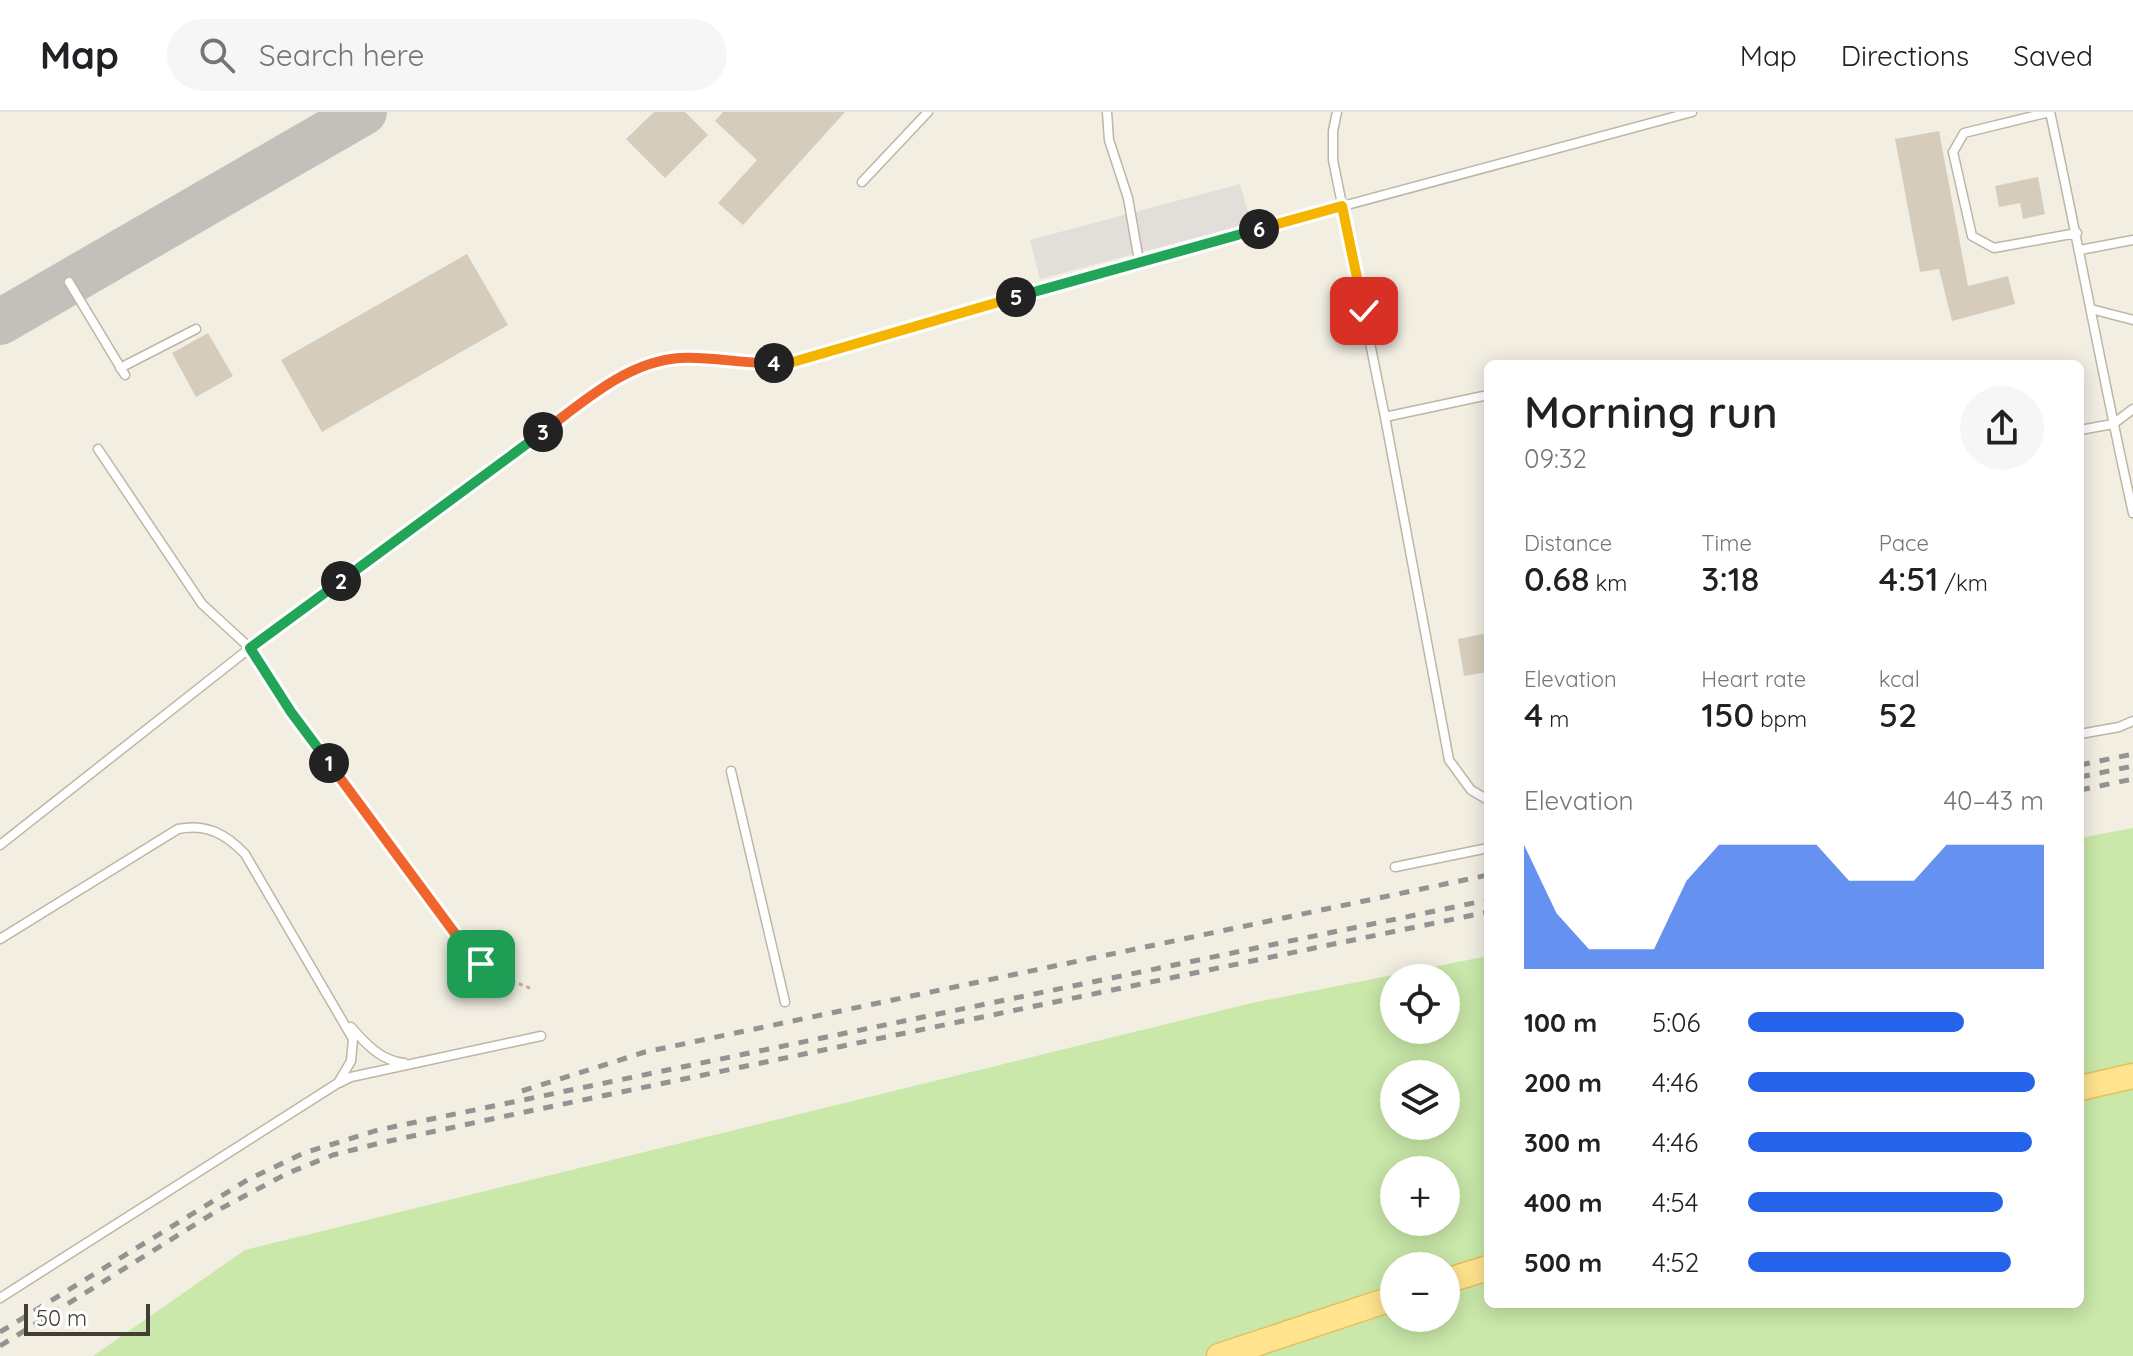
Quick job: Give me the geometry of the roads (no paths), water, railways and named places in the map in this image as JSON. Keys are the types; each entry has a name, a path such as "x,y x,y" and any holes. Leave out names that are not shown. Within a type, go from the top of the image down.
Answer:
{"main road":[{"path":"2084,1087 2133,1076"},
{"path":"1460,1277 1484,1269"},
{"path":"1219,1356 1380,1303"}],"lane":[{"path":"862,182 928,112"},
{"path":"1107,112 1109,140 1128,198 1139,261"},
{"path":"1337,112 1332,152 1449,760 1471,790 1484,798"},
{"path":"0,845 250,648 598,391 632,371 658,360 682,358 793,362 1139,261 1692,112"},
{"path":"2077,233 1994,248 1972,236 1953,152 1964,133 2050,112 2077,233 2133,513"},
{"path":"2080,250 2133,240"},
{"path":"69,282 122,371 196,329"},
{"path":"2091,309 2133,320"},
{"path":"1385,417 1484,396"},
{"path":"2084,429 2113,424 2133,409"},
{"path":"98,449 202,604 250,648"},
{"path":"2084,733 2119,727 2133,721"},
{"path":"731,771 785,1002"},
{"path":"0,939 178,829 210,829 226,836 245,854 342,1017 353,1039 353,1051 351,1061 338,1083"},
{"path":"1395,867 1484,849"},
{"path":"342,1017 366,1045 379,1054 395,1062 413,1063"},
{"path":"0,1298 338,1083 351,1077 541,1036"}],"railway":[{"path":"2084,764 2133,754"},
{"path":"2084,776 2133,766"},
{"path":"2084,789 2133,779"},
{"path":"522,1091 645,1052 1484,876"},
{"path":"0,1332 249,1179 304,1153 378,1130 1484,901"},
{"path":"0,1346 220,1209 288,1173 333,1155 501,1117 1484,913"}]}
